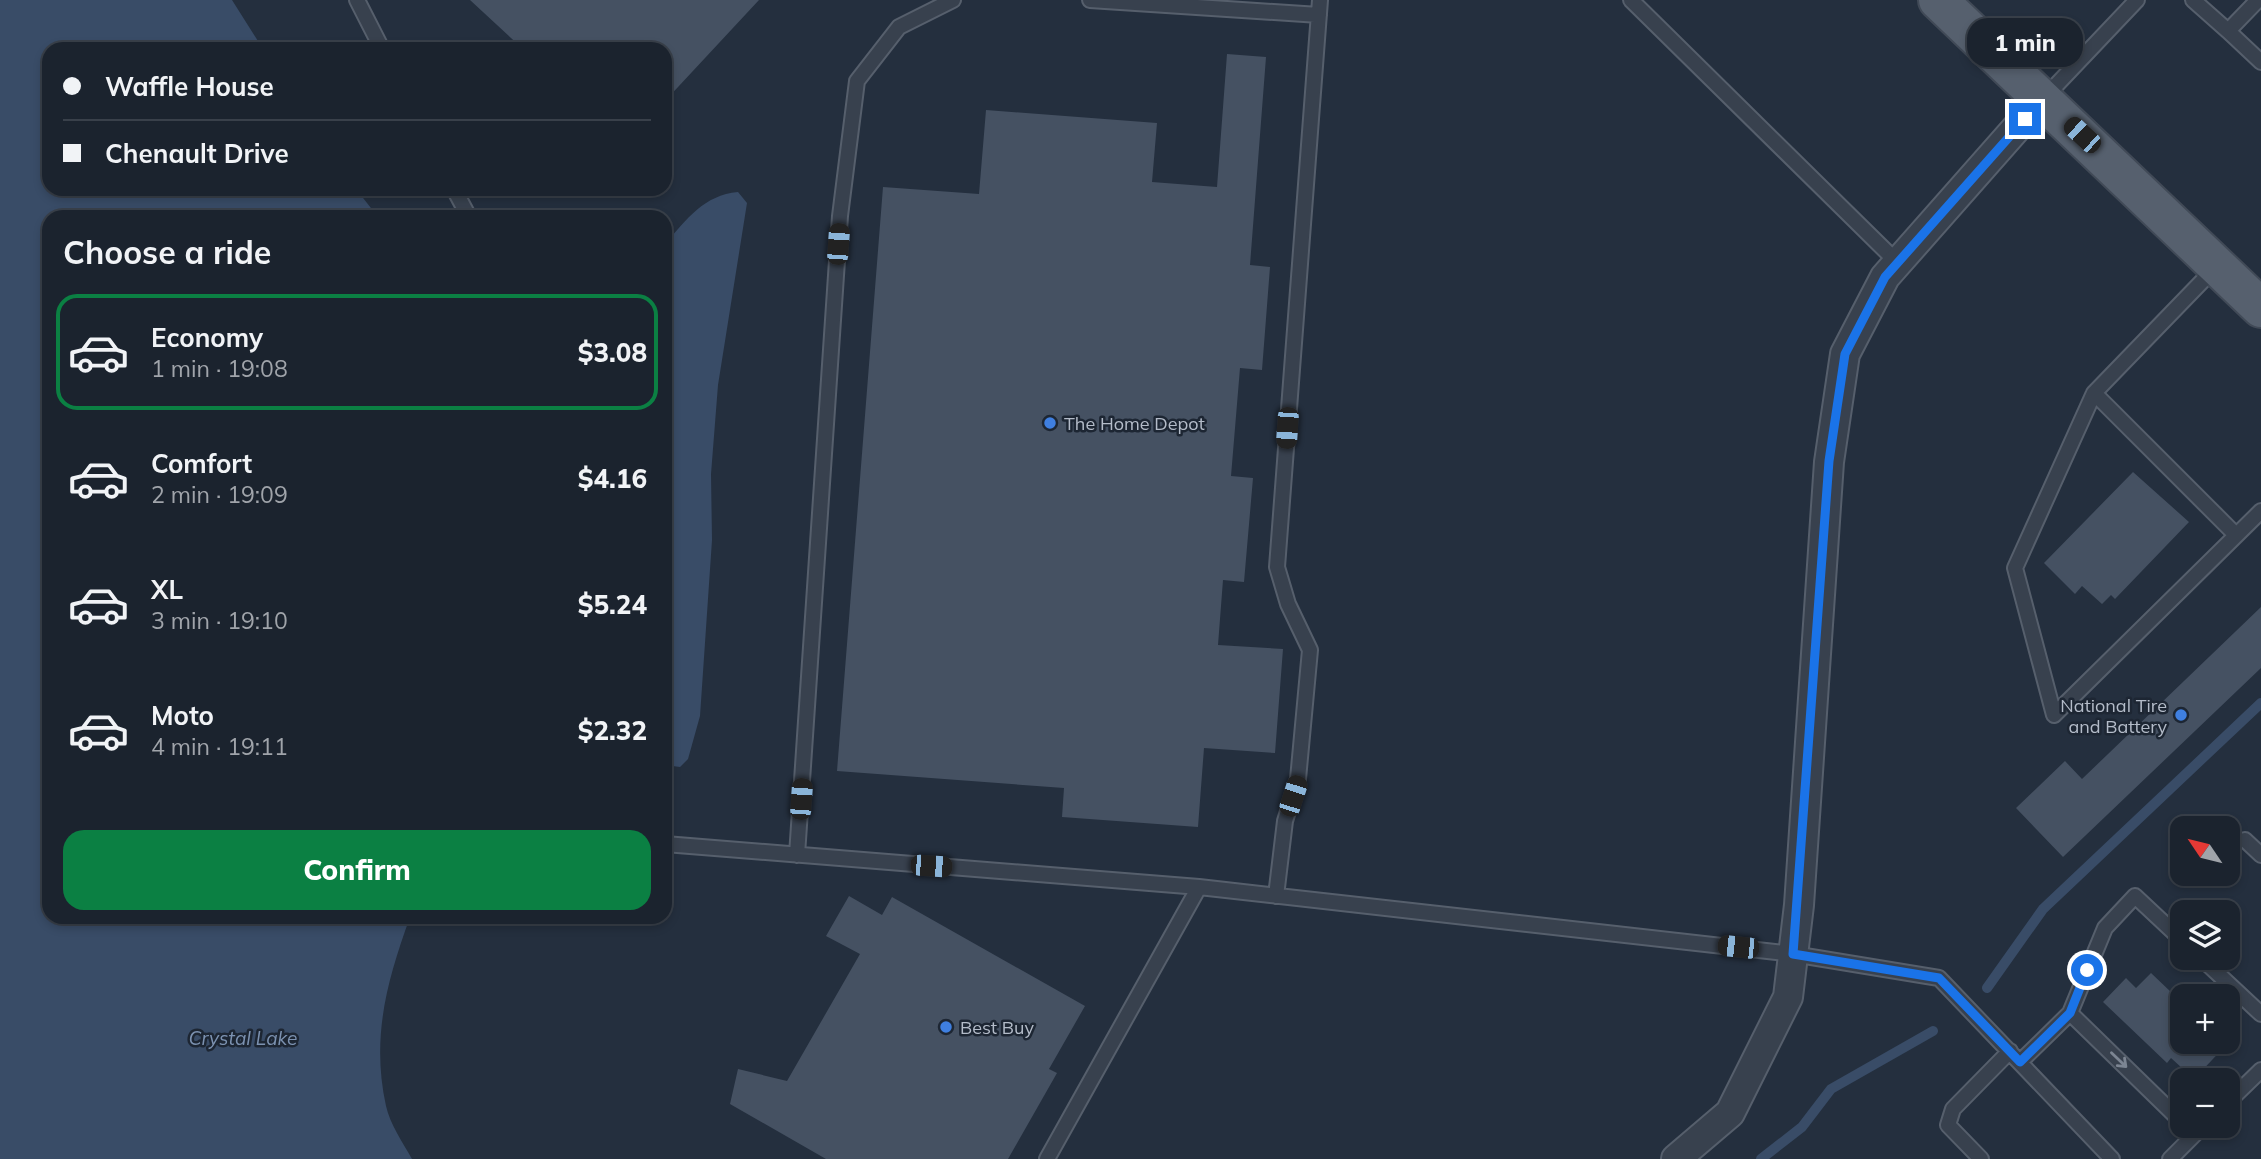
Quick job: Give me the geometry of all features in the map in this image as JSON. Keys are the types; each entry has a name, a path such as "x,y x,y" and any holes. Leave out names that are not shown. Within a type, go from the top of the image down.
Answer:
{"main road":[{"path":"1938,0 2218,264 2261,308"}],"street":[{"path":"1676,1159 1730,1113 1788,997 1829,461 1845,354 1885,277 1896,262 2043,98"}],"lane":[{"path":"356,0 378,42"},
{"path":"797,855 840,216 857,81 899,27 953,0"},
{"path":"1090,0 1320,7 1277,567 1287,604 1310,650 1298,779 1285,821 1276,896"},
{"path":"1631,0 1896,262"},
{"path":"2043,98 2137,0"},
{"path":"2193,0 2261,62"},
{"path":"2228,32 2258,0"},
{"path":"2218,264 2094,393 2015,568 2054,715 2261,511"},
{"path":"2094,393 2236,535"},
{"path":"2245,840 2261,855"},
{"path":"672,845 1199,887 1793,954 1939,978 2112,1159"},
{"path":"1047,1159 1199,887"},
{"path":"1981,1159 1948,1125 1953,1110 2070,1013 2105,928 2135,895 2170,929"},
{"path":"2214,970 2261,1014"},
{"path":"2070,1013 2170,1110"},
{"path":"2240,1090 2261,1070"},
{"path":"2170,1159 2187,1138"}],"water":[{"name":"Crystal Lake","path":"0,0 232,0 259,42 42,42 42,196 362,196 372,210 42,210 42,924 408,924 388,987 380,1056 388,1113 412,1159 0,1159"},
{"path":"738,192 747,203 718,385 711,474 712,540 700,716 688,759 680,767 672,766 672,236 697,210 726,194"}],"building":[{"path":"470,0 759,0 672,93 672,42 515,42"},
{"name":"The Home Depot","path":"1227,54 1266,57 1250,265 1270,267 1262,370 1240,368 1231,476 1253,478 1244,582 1223,580 1218,645 1283,649 1275,753 1204,748 1198,827 1062,817 1064,788 837,771 883,187 979,194 986,110 1157,123 1152,182 1217,187"},
{"path":"2133,472 2189,522 2115,599 2111,595 2102,604 2082,586 2075,594 2044,563"},
{"name":"National Tire and Battery","path":"2261,607 2261,668 2063,857 2016,808 2065,761 2082,779"},
{"name":"Best Buy","path":"849,896 882,915 892,897 1085,1006 1049,1069 1057,1073 1008,1159 826,1159 730,1104 738,1069 787,1081 860,954 826,936"},
{"path":"2151,973 2170,991 2170,1054 2218,1054 2204,1068 2182,1068 2171,1058 2167,1063 2103,1002 2126,978 2136,988"}],"waterway":[{"path":"1987,988 2043,909 2261,703"},
{"path":"1761,1159 1802,1127 1831,1089 1933,1031"}],"place":[{"name":"The Home Depot","path":"1050,423"},
{"name":"National Tire and Battery","path":"2181,715"},
{"name":"Best Buy","path":"946,1027"}],"route":[{"path":"2025,119 1896,262 1885,277 1845,354 1829,461 1799,905 1793,954 1939,978 2020,1062 2070,1013 2087,970"}]}
